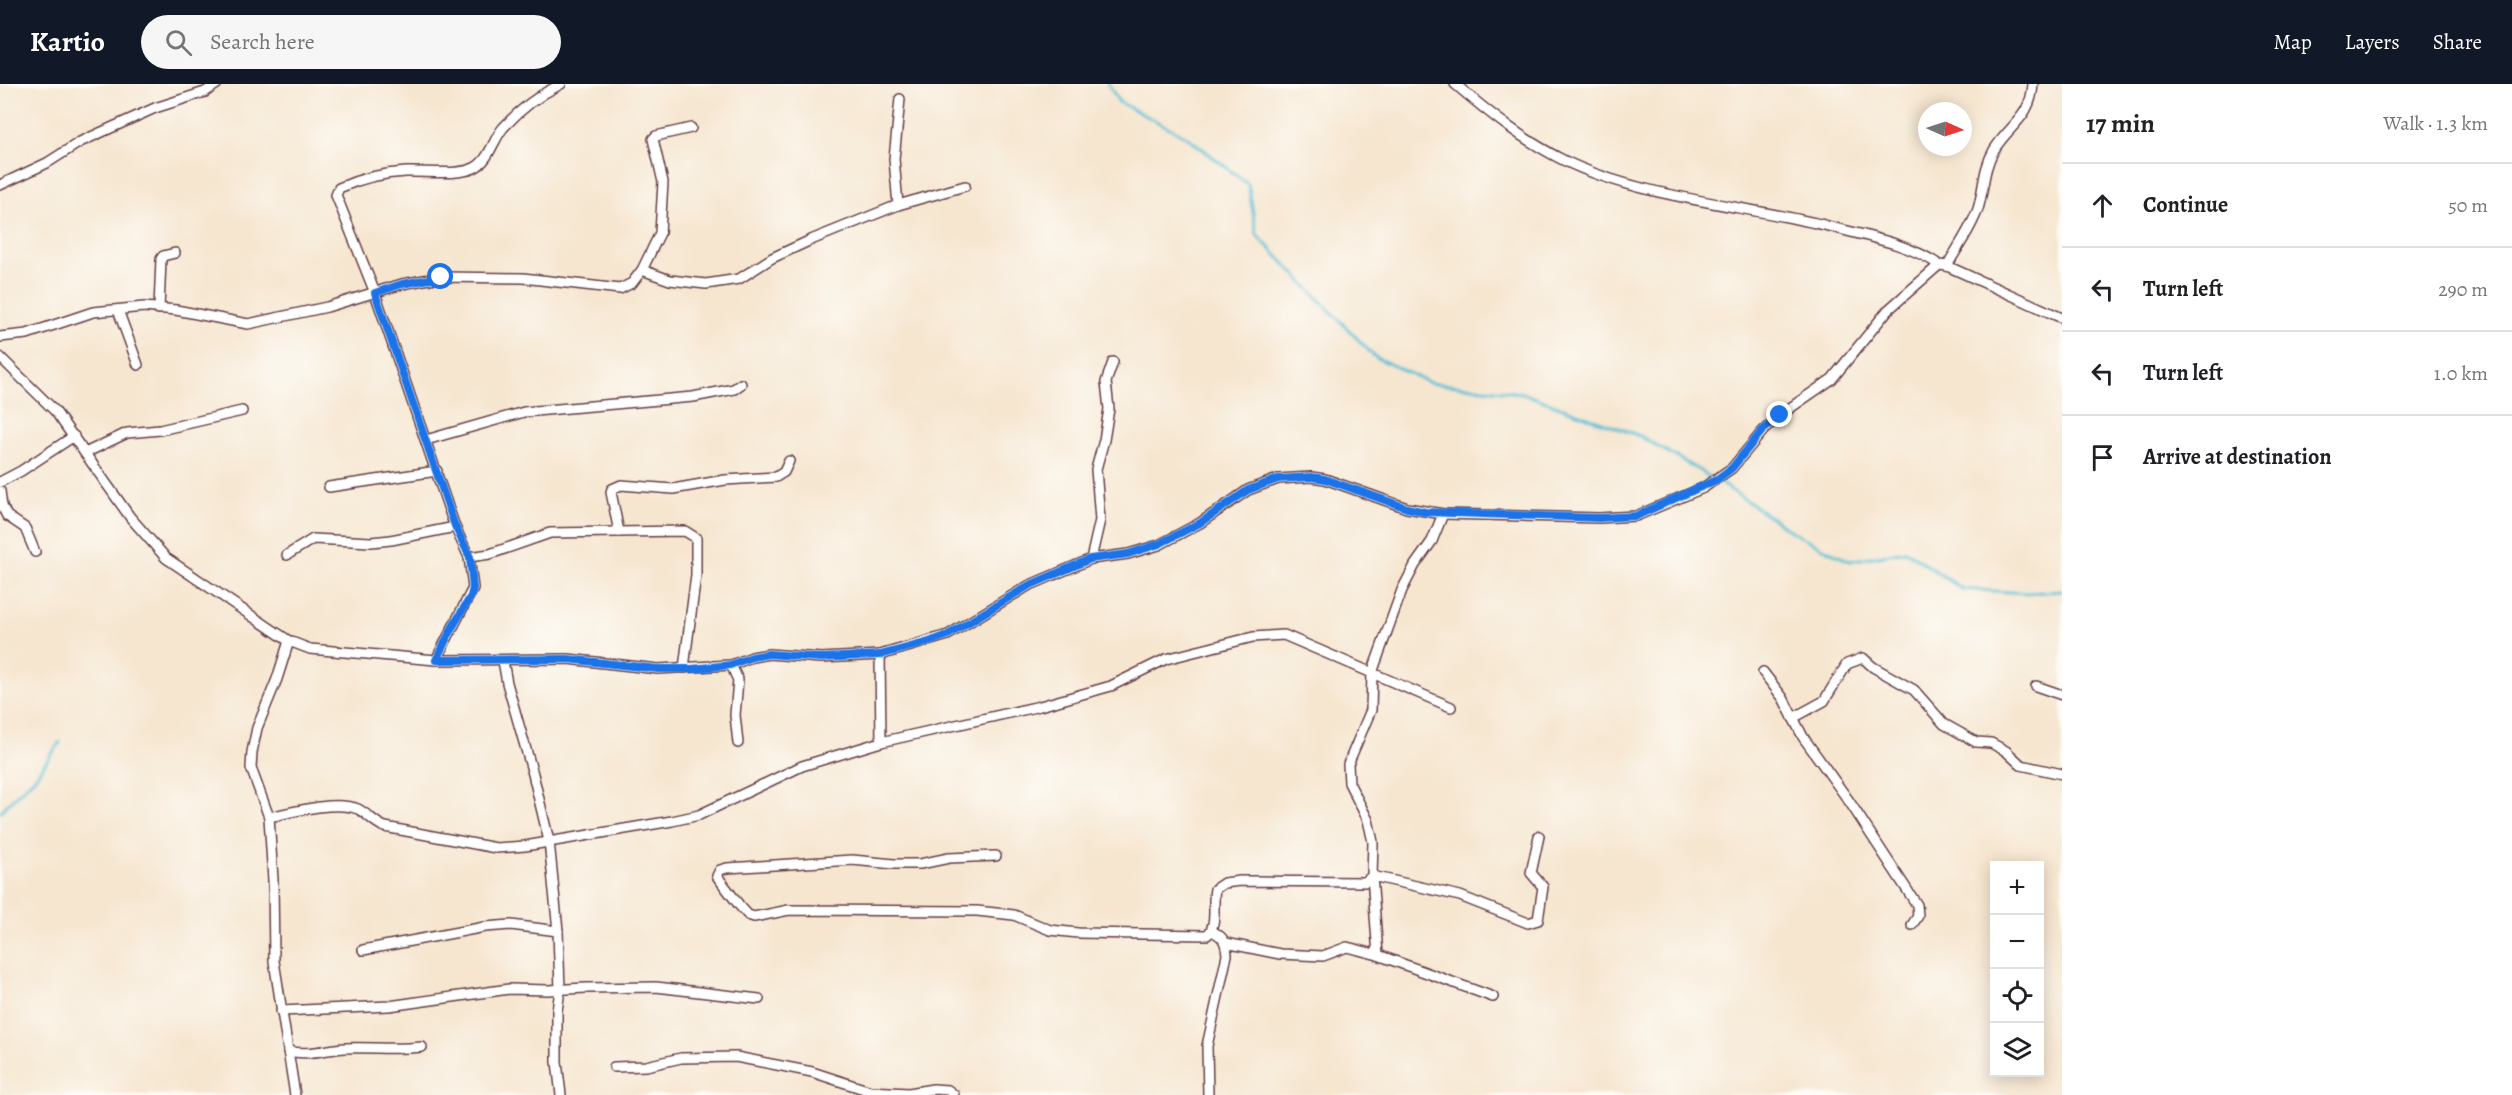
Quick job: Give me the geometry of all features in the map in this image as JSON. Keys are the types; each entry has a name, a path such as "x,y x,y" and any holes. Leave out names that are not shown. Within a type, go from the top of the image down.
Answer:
{"street":[{"path":"0,185 47,162 80,142 156,108 205,92 217,84"},
{"path":"436,660 471,596 473,579 470,557 455,526 375,293 336,195 339,188 352,182 403,172 465,171 476,168 505,126 536,97 561,84"},
{"path":"1455,84 1512,130 1565,160 1597,174 1648,188 1788,216 1894,244 2062,318"},
{"path":"0,357 55,411 130,517 166,558 290,641 310,649 436,660 568,659 658,669 730,665 769,654 821,658 880,655 948,635 1028,586 1090,559 1128,554 1159,544 1200,523 1248,490 1278,479 1311,477 1325,479 1407,508 1443,513 1599,518 1630,517 1703,488 1732,468 1762,431 1780,415 1832,380 1888,310 1943,266 1978,208 1983,180 1992,153 2023,116 2031,102 2033,84"},
{"path":"898,205 894,159 900,99"},
{"path":"0,337 20,335 93,312 118,310 159,309 248,324 327,307 402,284 441,277 523,278 620,289 632,283 642,270 660,233 663,182 653,139 656,136 691,128"},
{"path":"642,270 669,280 706,284 739,279 772,258 811,240 898,205 965,186"},
{"path":"159,309 161,259 163,256 175,253"},
{"path":"118,310 138,364"},
{"path":"1090,559 1100,520 1096,469 1107,420 1106,382 1113,362"},
{"path":"426,440 524,412 693,397 734,389 741,384"},
{"path":"85,453 128,433 160,430 242,411"},
{"path":"0,482 74,436"},
{"path":"619,532 612,492 615,487 621,485 673,489 725,480 776,477 784,472 789,461"},
{"path":"329,487 437,471"},
{"path":"0,491 2,506 7,516 25,528 35,552"},
{"path":"1378,955 1372,876 1372,842 1368,820 1349,783 1348,764 1371,710 1372,673 1402,590 1414,565 1432,541 1443,513"},
{"path":"287,555 313,539 371,542 455,526"},
{"path":"470,557 490,554 550,533 685,531 696,538 695,585 684,668"},
{"path":"268,817 315,808 358,809 375,823 385,827 496,848 525,846 699,814 801,766 881,742 1040,706 1112,686 1166,659 1253,637 1284,634 1451,707"},
{"path":"290,641 257,728 251,768 268,817 273,880 274,961 295,1095"},
{"path":"880,655 881,742"},
{"path":"1794,718 1824,701 1847,664 1863,658 1873,667 1914,690 1944,724 1976,742 1991,743 2006,751 2021,765 2062,774"},
{"path":"503,661 505,678 533,774 549,841 558,931 560,990 557,1011 557,1062 561,1095"},
{"path":"730,665 738,680 735,715 738,743"},
{"path":"1763,672 1783,698 1803,737 1849,801 1917,905 1918,916 1912,925"},
{"path":"2036,686 2062,695"},
{"path":"1372,876 1460,896 1528,923 1538,920 1543,887 1531,873 1539,836"},
{"path":"996,856 949,858 920,864 852,860 802,862 727,868 720,870 717,876 748,915 754,917 789,910 976,912 1014,915 1050,930 1078,933 1207,935 1212,931 1215,890 1224,883 1240,881 1365,882 1372,876"},
{"path":"363,950 485,927 512,925 558,931"},
{"path":"1208,1095 1207,1046 1227,955 1226,942 1222,936 1212,931"},
{"path":"1226,942 1280,954 1323,956 1347,946 1493,997"},
{"path":"281,1011 389,1006 495,989 560,990 586,987 656,987 759,999"},
{"path":"288,1051 308,1053 345,1048 422,1047"},
{"path":"614,1067 646,1066 681,1058 736,1057 812,1072 870,1091 909,1093 933,1089 948,1090 954,1095"}],"waterway":[{"path":"1108,84 1119,102 1187,137 1248,184 1257,235 1375,357 1430,383 1522,393 1640,436 1712,478"},
{"path":"1718,481 1792,532 1849,561 1906,551 1962,589 2026,593 2062,591"},
{"path":"0,812 36,776 60,742"}],"route":[{"path":"441,277 402,284 375,293 455,526 470,557 473,579 471,596 436,660 568,659 658,669 692,669 730,665 769,654 821,658 880,655 904,650 948,635 1028,586 1090,559 1128,554 1159,544 1200,523 1248,490 1278,479 1311,477 1325,479 1407,508 1425,512 1470,515 1630,517 1680,498 1716,480 1732,468 1762,431 1780,415"}]}
